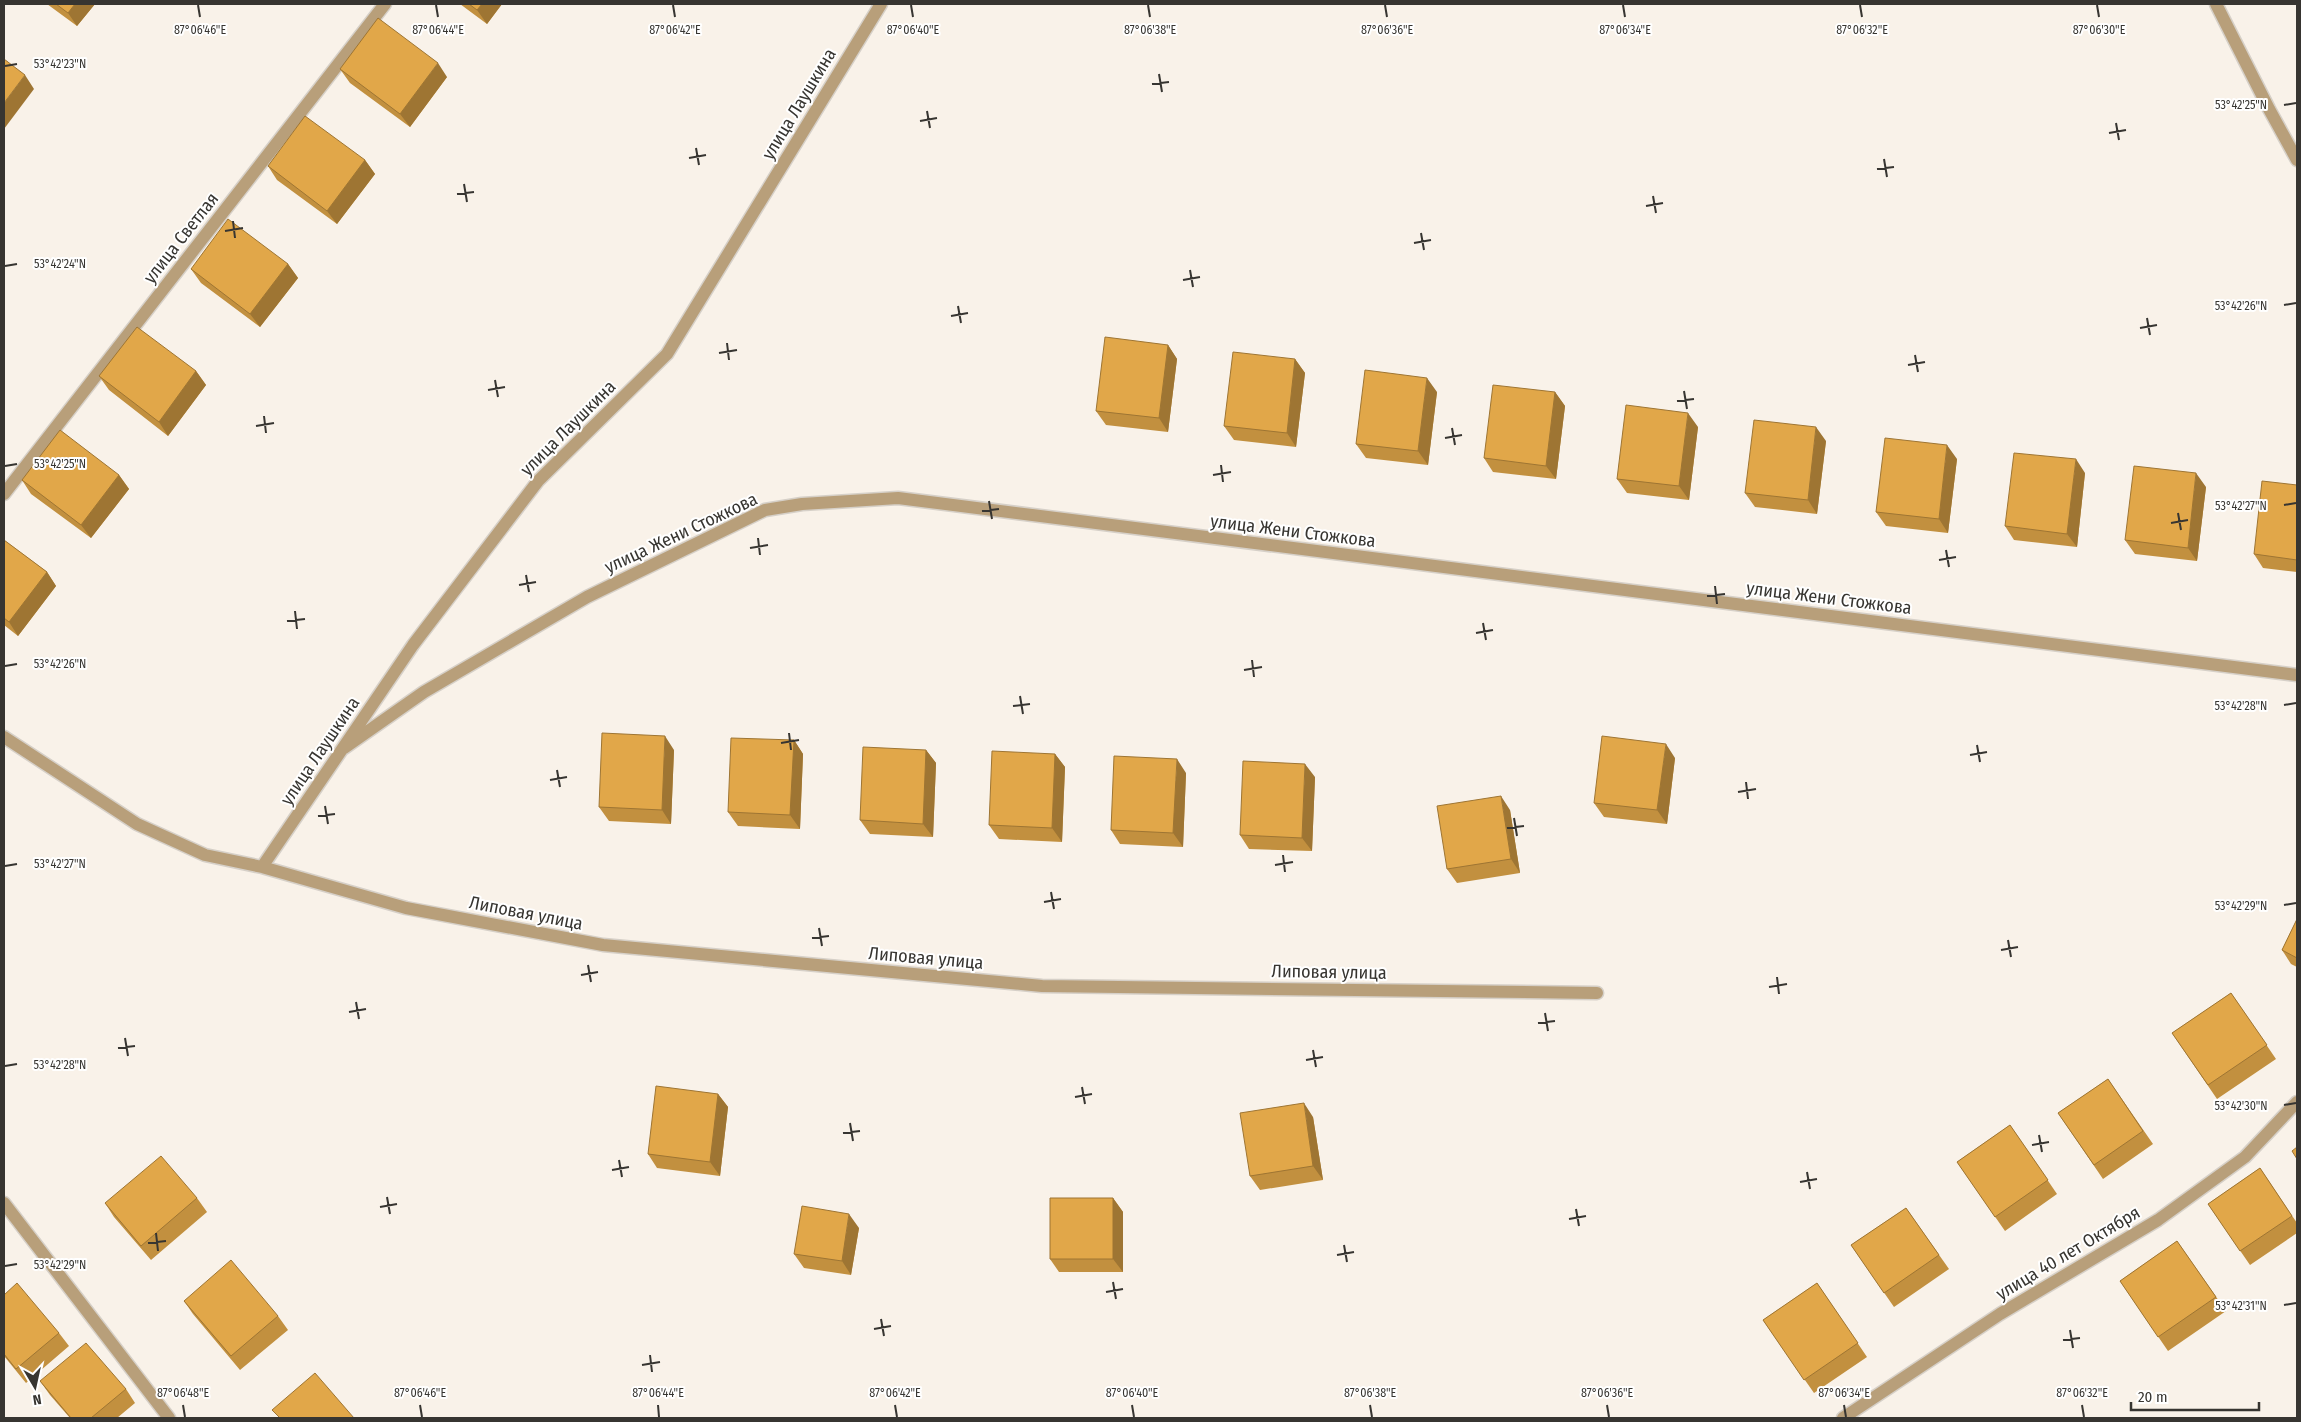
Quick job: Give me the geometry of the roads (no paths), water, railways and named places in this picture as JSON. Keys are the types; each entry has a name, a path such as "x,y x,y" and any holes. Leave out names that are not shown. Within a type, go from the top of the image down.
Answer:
{"street":[{"name":"улица Светлая","path":"4,494 385,4"},
{"name":"улица Лаушкина","path":"262,867 413,645 538,481 667,354 881,4"},
{"path":"2216,4 2297,160"},
{"name":"улица Жени Стожкова","path":"344,748 424,692 586,597 765,510 802,504 898,498 2297,674"},
{"name":"Липовая улица","path":"4,737 137,824 205,855 262,867 406,908 603,945 1042,986 1597,993"},
{"name":"улица 40 лет Октября","path":"1843,1418 2000,1314 2158,1220 2245,1157 2297,1102"},
{"path":"4,1203 169,1418"}]}
